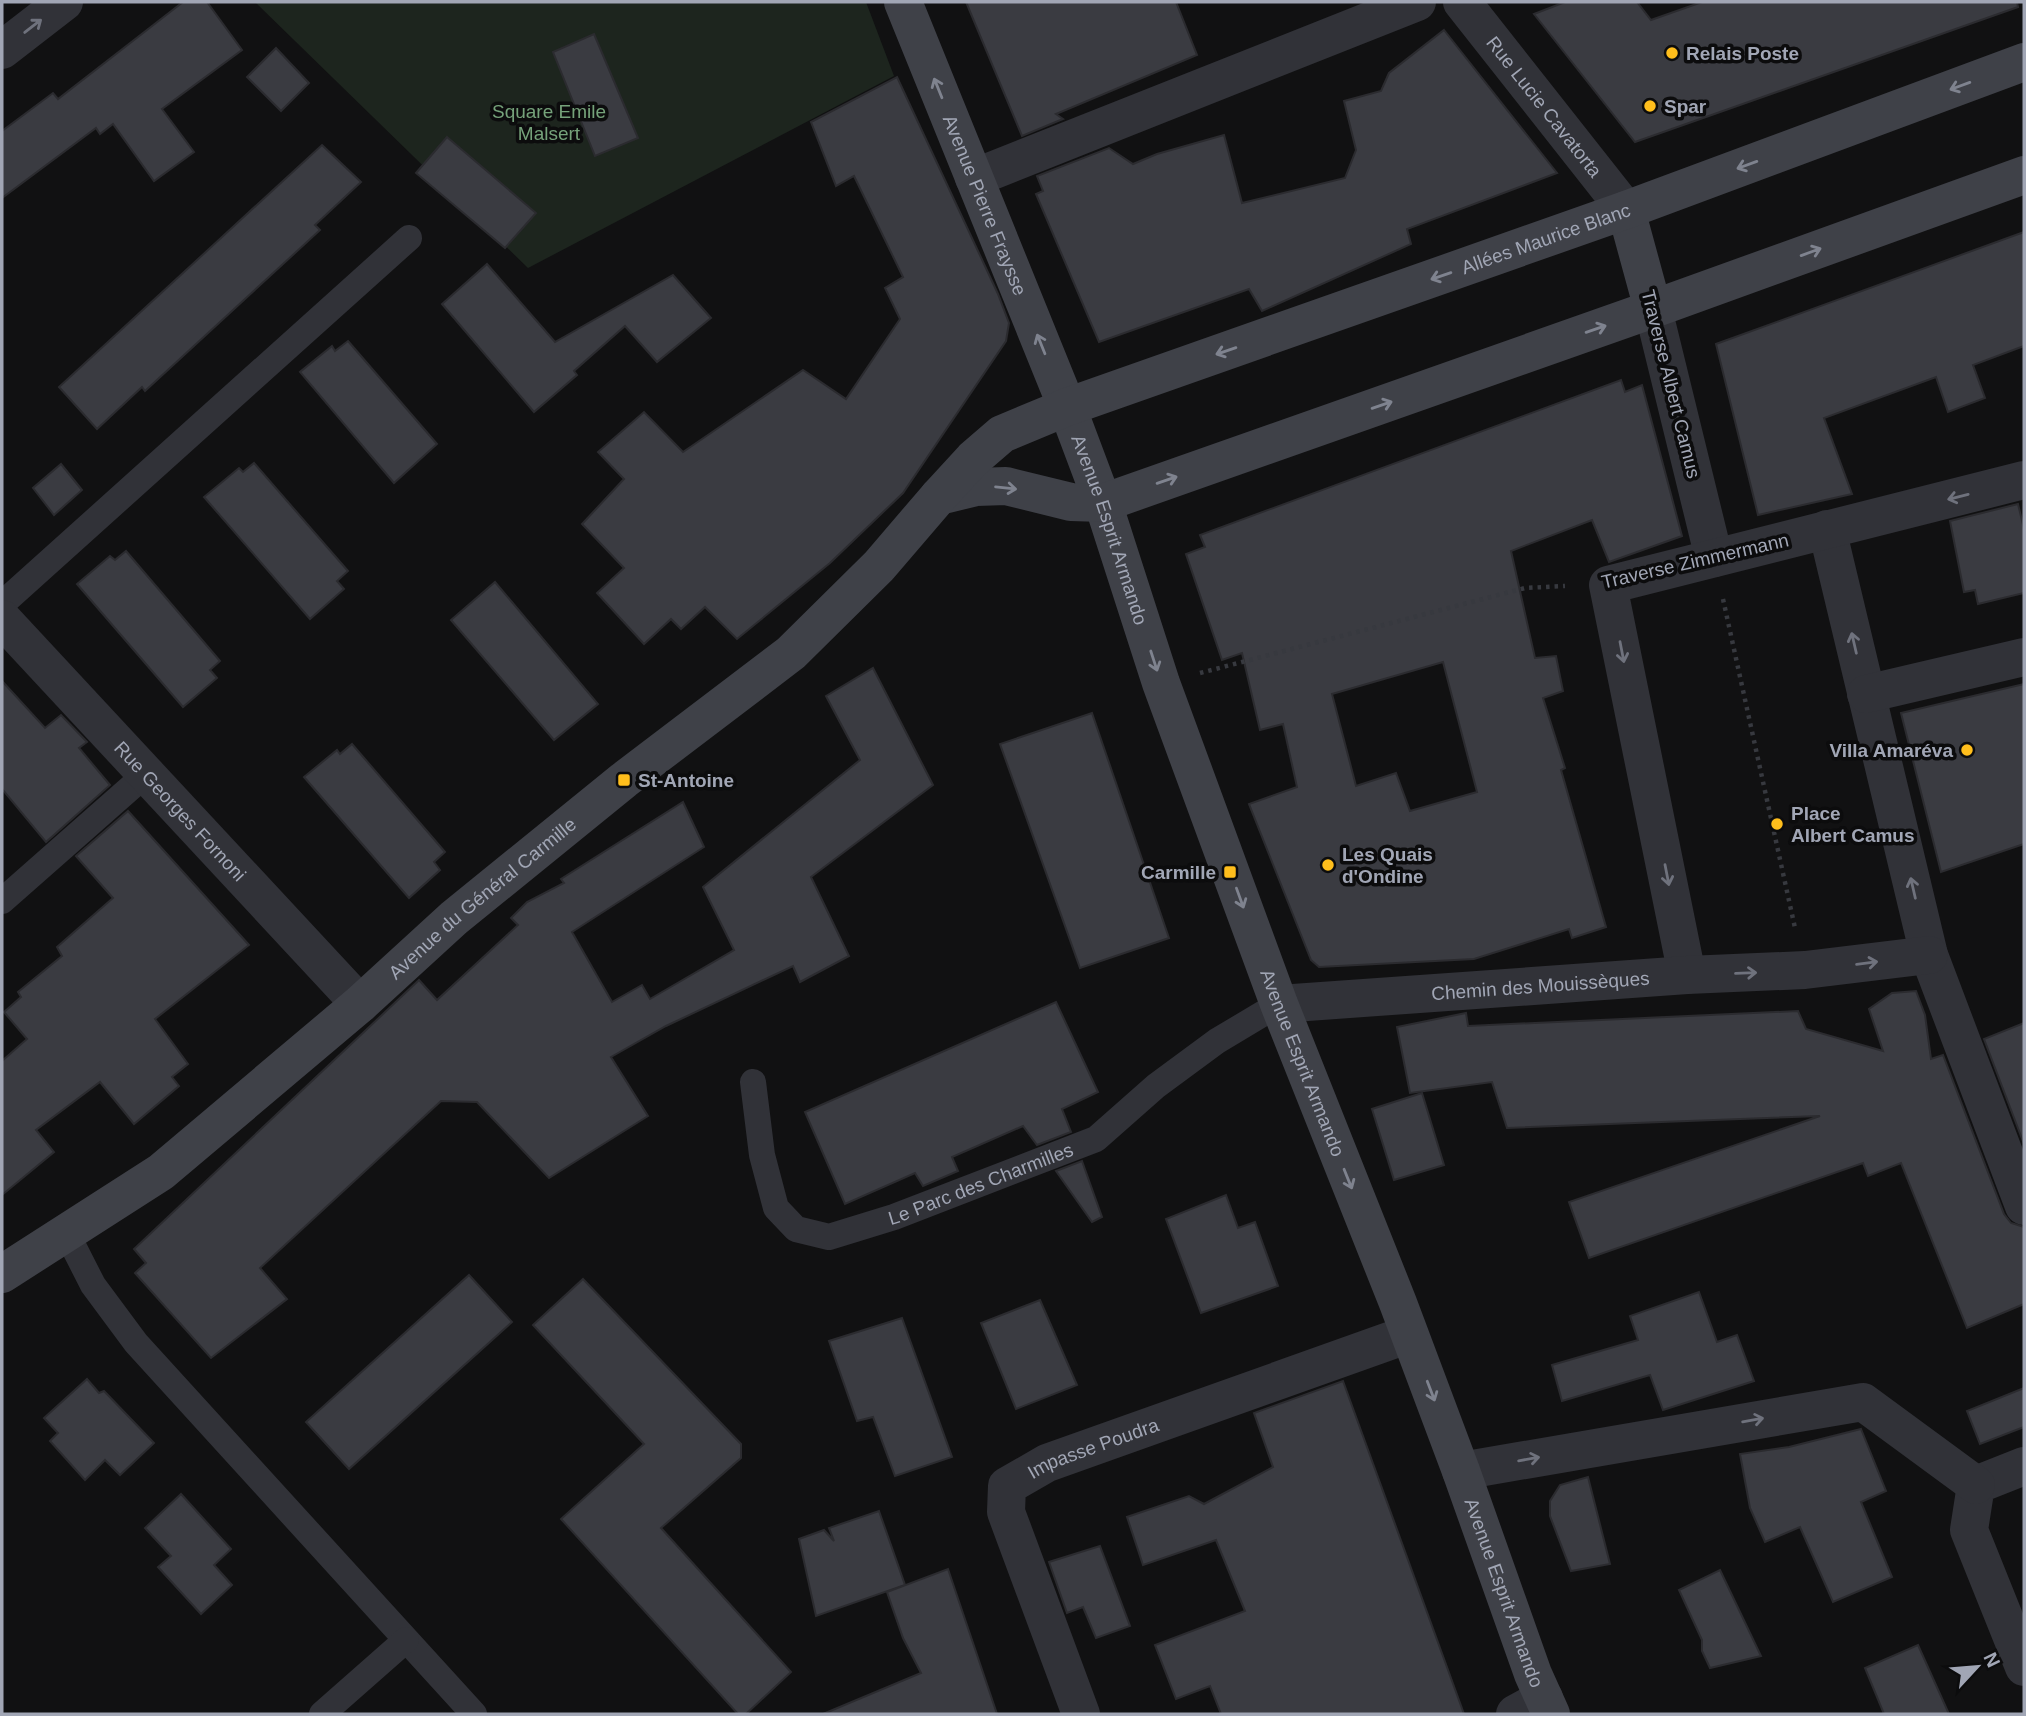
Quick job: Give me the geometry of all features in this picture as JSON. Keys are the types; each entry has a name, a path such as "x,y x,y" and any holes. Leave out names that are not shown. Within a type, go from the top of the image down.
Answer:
{"street":[{"path":"2,50 64,2"},
{"name":"Avenue Pierre Fraysse","path":"903,2 1067,407"},
{"path":"974,178 1417,2"},
{"name":"Rue Lucie Cavatorta","path":"1462,2 1626,210"},
{"name":"Allées Maurice Blanc","path":"1067,407 1626,210 2024,62"},
{"path":"939,496 976,487 1006,486 1071,502 1103,503 2024,175"},
{"name":"Traverse Albert Camus","path":"1626,210 1714,558"},
{"name":"Avenue du Général Carmille","path":"2,1274 161,1172 360,1004 454,918 624,780 791,653 879,566 973,459 1002,434 1067,407"},
{"name":"Avenue Esprit Armando","path":"1067,407 1103,503 1161,683 1279,1004 1461,1471 1533,1674 1537,1709"},
{"name":"Traverse Zimmermann","path":"1608,585 2024,480"},
{"path":"1827,529 1929,955 2024,1206"},
{"path":"1608,585 1687,975"},
{"name":"Rue Georges Fornoni","path":"2,619 360,1004"},
{"path":"1866,694 2024,657"},
{"path":"1805,970 1929,955"},
{"name":"Chemin des Mouissèques","path":"1279,1004 1687,975 1805,970"},
{"name":"Impasse Poudra","path":"1081,1714 1006,1512 1007,1486 1047,1463 1409,1334"},
{"path":"1461,1471 1863,1402 1976,1485"},
{"path":"1976,1485 2024,1466"},
{"path":"1976,1485 1969,1530 2024,1667"}],"lane":[{"path":"2,604 409,238"},
{"path":"2,901 145,775"},
{"name":"Le Parc des Charmilles","path":"753,1082 762,1155 775,1208 796,1229 829,1237 894,1217 1096,1139 1156,1086 1217,1041 1279,1004"},
{"path":"67,1234 93,1285 136,1343 474,1714"},
{"path":"322,1714 406,1640"}],"path":[{"path":"1714,558 1805,970"},
{"name":"Traverse Zimmermann","path":"1161,683 1525,587 1608,585"}],"green space":[{"name":"Square Emile Malsert","path":"255,2 866,2 894,76 528,268"}],"building":[{"path":"183,2 207,2 242,50 162,109 194,152 154,181 113,124 100,134 96,128 2,198 2,131 53,93 58,99"},
{"path":"966,2 1176,2 1197,55 1056,114 1063,119 1022,136"},
{"path":"1565,2 1637,2 1651,20 1702,2 2017,2 2018,7 1635,142 1534,14"},
{"path":"1444,30 1557,173 1407,229 1411,244 1262,311 1249,289 1099,342 1036,194 1043,191 1037,176 1109,148 1133,164 1157,154 1224,135 1242,203 1345,178 1356,150 1344,101 1381,91 1389,73"},
{"path":"594,34 638,138 595,156 553,52"},
{"path":"276,48 309,83 281,111 247,77"},
{"path":"897,77 998,294 1009,323 1006,341 903,493 830,563 737,639 705,607 681,629 671,619 644,644 597,593 624,568 582,524 624,479 598,452 644,412 683,452 803,370 846,399 900,319 885,288 903,277 854,176 836,186 811,122"},
{"path":"447,137 536,213 505,248 416,173"},
{"path":"322,145 361,182 315,225 320,230 145,391 142,387 97,429 59,387"},
{"path":"2024,232 2024,346 1973,365 1985,398 1948,412 1936,377 1824,418 1852,494 1758,515 1716,344"},
{"path":"487,264 555,342 673,275 711,318 657,362 625,326 574,371 577,375 534,412 442,304"},
{"path":"348,341 437,444 394,483 300,372 332,346 335,351"},
{"path":"1621,380 1625,392 1642,385 1682,536 1609,562 1592,520 1511,551 1535,658 1556,656 1563,691 1543,698 1565,768 1561,770 1606,927 1572,938 1569,929 1474,959 1319,967 1311,960 1249,804 1297,787 1283,724 1260,730 1242,653 1222,660 1186,554 1205,547 1200,535","holes":["1443,662 1477,792 1410,811 1396,773 1356,786 1332,694"]},
{"path":"254,463 348,571 337,581 344,589 310,619 204,497 239,468 243,472"},
{"path":"61,464 82,490 54,515 33,488"},
{"path":"2018,504 2024,529 2024,593 1978,604 1975,590 1964,592 1950,521"},
{"path":"126,551 220,661 210,670 217,678 183,707 77,584 110,556 115,560"},
{"path":"495,582 598,704 554,740 451,620"},
{"path":"873,668 933,785 811,877 849,956 800,982 793,966 666,1026 611,1057 648,1116 549,1178 477,1102 441,1101 260,1268 287,1299 211,1358 135,1273 146,1263 134,1249 419,980 437,1000 518,925 511,918 527,902 564,883 561,879 683,802 704,847 572,932 612,1002 642,985 650,999 734,950 703,887 860,760 826,696"},
{"path":"2,681 45,728 61,715 87,742 79,748 110,785 46,842 2,789"},
{"name":"Villa Amaréva","path":"2024,684 2024,844 1941,872 1901,713"},
{"path":"1092,713 1169,938 1080,968 1000,744"},
{"path":"352,744 445,852 434,862 440,870 409,898 304,777 337,750 340,754"},
{"path":"128,811 249,945 155,1019 188,1064 172,1077 179,1086 134,1124 100,1082 36,1130 54,1152 2,1195 2,1061 27,1039 4,1012 21,997 18,992 62,956 57,947 113,898 76,856"},
{"path":"1916,991 1925,1015 1931,1059 1943,1055 2004,1214 2011,1223 2024,1227 2024,1304 1967,1328 1901,1163 1868,1176 1863,1163 1589,1258 1569,1202 1820,1116 1507,1128 1492,1082 1410,1093 1397,1027 1466,1013 1468,1026 1798,1011 1806,1029 1883,1051 1869,1009 1892,993"},
{"path":"1056,1002 1098,1092 1062,1109 1071,1132 1037,1145 1023,1126 952,1157 958,1171 923,1186 915,1173 845,1204 805,1112"},
{"path":"2024,1023 2024,1144 1984,1039"},
{"path":"1422,1093 1444,1165 1394,1180 1372,1109"},
{"path":"1082,1161 1102,1217 1092,1222 1056,1171"},
{"path":"1226,1195 1238,1228 1255,1222 1278,1286 1201,1313 1166,1219"},
{"path":"469,1275 512,1322 349,1469 306,1422"},
{"path":"583,1279 741,1444 741,1458 661,1528 791,1672 746,1714 738,1714 561,1519 644,1444 533,1325"},
{"path":"1699,1292 1717,1342 1737,1335 1754,1381 1663,1410 1650,1375 1562,1401 1552,1365 1638,1340 1630,1316"},
{"path":"1040,1300 1077,1385 1016,1409 981,1323"},
{"path":"902,1318 952,1457 895,1476 873,1417 857,1421 829,1341"},
{"path":"87,1379 99,1393 104,1391 154,1443 120,1475 105,1460 85,1480 50,1441 58,1433 44,1418"},
{"path":"1343,1381 1464,1714 1221,1714 1210,1686 1176,1699 1155,1645 1245,1611 1216,1540 1143,1565 1127,1517 1189,1496 1204,1504 1273,1467 1254,1413"},
{"path":"2024,1388 2024,1427 1980,1444 1967,1411"},
{"path":"1861,1429 1886,1491 1861,1502 1892,1577 1833,1602 1800,1527 1765,1542 1750,1508 1740,1454 1789,1447"},
{"path":"1588,1477 1610,1564 1571,1571 1550,1516 1550,1501 1560,1485"},
{"path":"181,1494 231,1549 214,1565 232,1585 201,1614 158,1567 171,1556 145,1528"},
{"path":"879,1511 905,1585 816,1616 799,1539 824,1530 834,1541 829,1528"},
{"path":"1100,1546 1130,1626 1096,1638 1083,1607 1067,1613 1049,1562"},
{"path":"948,1569 997,1714 823,1714 921,1673 903,1638 887,1592"},
{"path":"1720,1570 1761,1656 1710,1668 1702,1651 1702,1640 1679,1590"},
{"path":"1918,1645 1949,1714 1884,1714 1865,1668"}],"place":[{"name":"Relais Poste","path":"1672,53"},
{"name":"Spar","path":"1650,106"},
{"name":"Villa Amaréva","path":"1967,750"},
{"name":"St-Antoine","path":"624,780"},
{"name":"Place Albert Camus","path":"1777,824"},
{"name":"Les Quais d'Ondine","path":"1328,865"},
{"name":"Carmille","path":"1230,872"}]}
